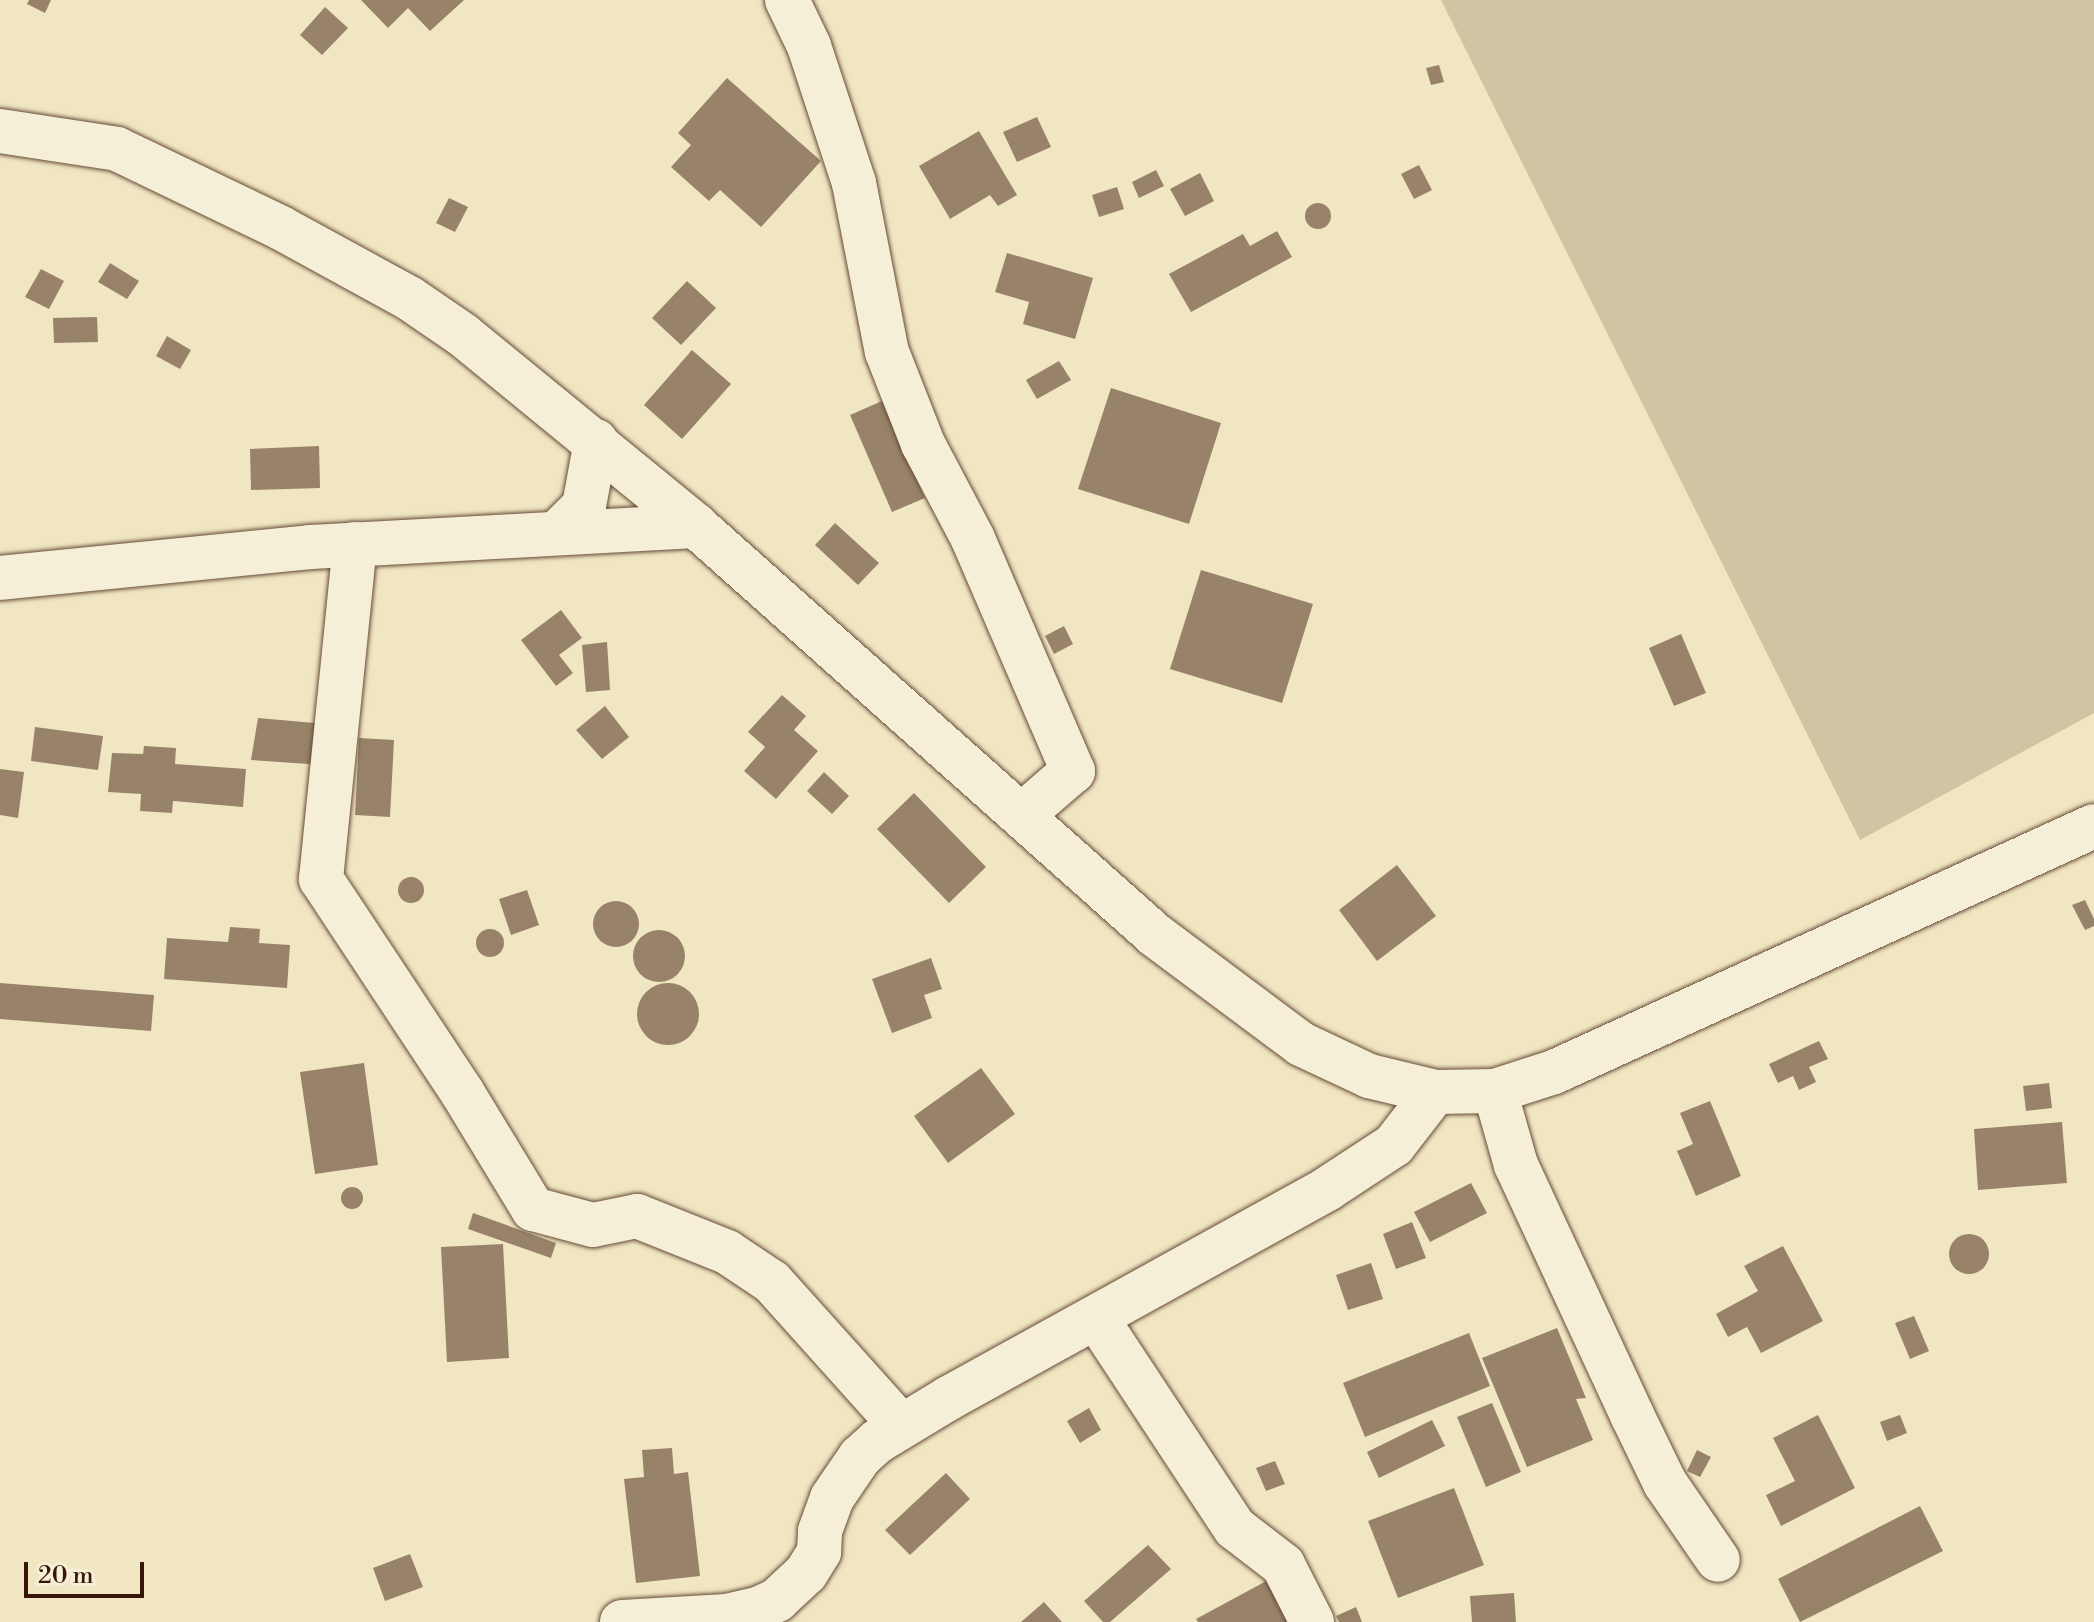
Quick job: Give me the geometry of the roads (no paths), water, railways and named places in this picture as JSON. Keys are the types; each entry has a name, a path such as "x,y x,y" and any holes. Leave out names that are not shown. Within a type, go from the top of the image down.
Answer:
{"street":[{"path":"787,0 809,46 854,183 887,352 923,444 973,539 1073,771 1022,815"},
{"path":"0,131 117,149 281,228 420,305 511,371 696,526 1155,935 1301,1044 1369,1076 1435,1092 1495,1091 1554,1072 2094,826"},
{"path":"559,531 584,506 596,441"},
{"path":"0,578 355,544 696,526"},
{"path":"355,544 321,879 462,1092 533,1209 593,1225 637,1216 727,1252 772,1282 901,1426"},
{"path":"1495,1091 1516,1165 1626,1401 1665,1483 1718,1560"},
{"path":"622,1622 727,1616 758,1609 777,1600 806,1573 819,1552 825,1510 860,1457 901,1426 1327,1189 1394,1145 1435,1092"},
{"path":"1097,1319 1235,1528 1283,1565 1312,1622"}]}
